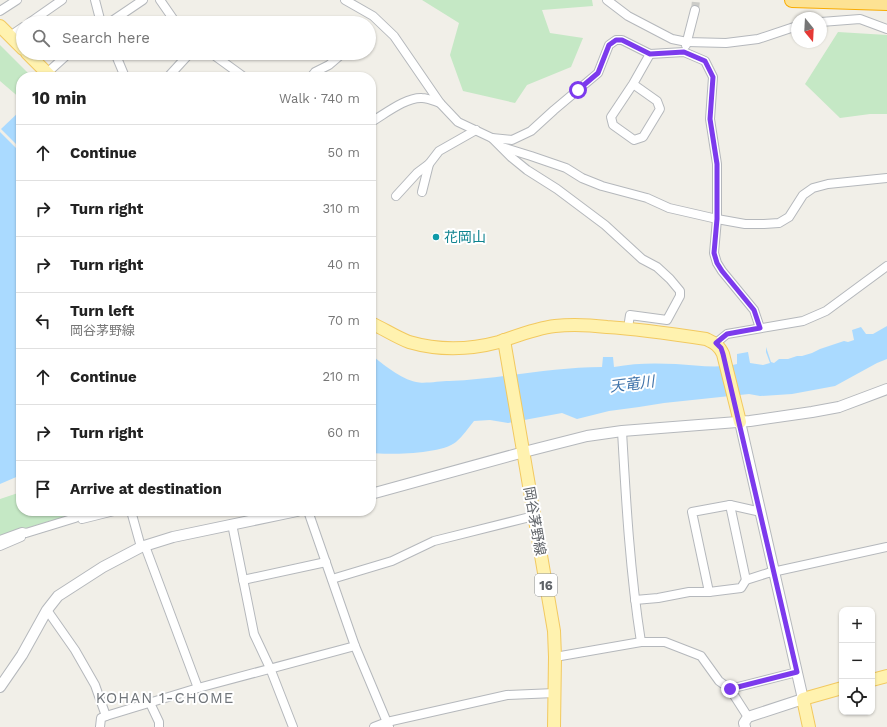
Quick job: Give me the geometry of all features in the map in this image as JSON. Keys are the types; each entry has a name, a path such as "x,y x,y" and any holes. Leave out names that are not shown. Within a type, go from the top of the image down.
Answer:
{"highway":[{"path":"792,0 887,3"}],"main road":[{"path":"0,26 16,42"},
{"path":"34,60 46,72"},
{"path":"376,326 409,342 450,349 468,349 505,345 518,335 554,326 584,325 628,328 706,339 718,346 739,419"},
{"name":"岡谷茅野線","path":"505,345 554,631 554,727"},
{"path":"875,679 887,676"},
{"path":"809,727 803,699 839,689"}],"street":[{"path":"0,11 17,0"},
{"path":"39,16 62,0"},
{"path":"95,0 99,16"},
{"path":"119,16 143,0"},
{"path":"160,0 171,16"},
{"path":"345,0 366,16"},
{"path":"607,0 628,16 672,39 687,42 726,43 758,39 791,28"},
{"path":"684,52 695,10"},
{"path":"827,22 860,19 887,29"},
{"path":"376,23 394,36 440,103 458,122 492,138 527,170 557,189 604,225 642,259 657,267 680,291 680,296 667,320 630,315 628,328"},
{"path":"10,36 16,32"},
{"path":"492,138 512,140 531,131 598,73 609,45 616,40 622,40 650,54 684,52 705,61 713,77 710,119 717,164 717,219 714,253 717,263 722,271 754,310 760,328"},
{"path":"633,84 657,101 660,109 643,137 634,140 613,125 611,118 650,54"},
{"path":"52,72 63,60"},
{"path":"118,60 123,72"},
{"path":"173,72 184,60"},
{"path":"221,60 237,72"},
{"path":"315,72 330,65 336,60"},
{"path":"376,119 407,101 416,98 424,97 440,103"},
{"path":"396,196 417,173 429,164 439,151 476,130"},
{"path":"500,146 566,168 582,178 602,186 647,198 669,208 746,224 778,223 789,217 803,195 813,188 828,184 887,178"},
{"path":"422,192 429,164"},
{"path":"718,346 727,334 803,321 826,311 887,266"},
{"path":"376,493 523,448 622,431 839,407 887,389"},
{"path":"555,657 641,642 665,642 701,656 719,681 730,689 746,722 803,699 739,419"},
{"path":"622,431 629,550 641,642"},
{"path":"709,592 692,512 730,505 761,512"},
{"path":"730,505 746,580"},
{"path":"0,540 78,516"},
{"path":"75,518 80,519 93,516"},
{"path":"133,516 198,688"},
{"path":"0,687 22,655 46,610 58,596 103,567 143,546 173,536 272,516"},
{"path":"310,516 355,646 388,724"},
{"path":"332,578 392,561 434,541 534,516"},
{"path":"232,524 254,634 270,668 293,727"},
{"path":"0,546 23,536 26,533"},
{"path":"635,600 658,598 689,592 709,592 741,588 746,580 775,572 887,548"},
{"path":"243,580 326,562"},
{"path":"46,610 75,650 95,685 103,717 100,727"},
{"path":"93,727 103,717 198,688 355,646"},
{"path":"730,689 797,672"},
{"path":"374,727 507,695 555,693"},
{"path":"150,703 159,722 159,727"}],"green space":[{"path":"422,0 592,0 593,6 542,10 550,33 583,38 571,67 527,85 515,103 463,91 450,55 459,23"},
{"path":"838,32 887,35 887,114 870,114 840,118 805,84"},
{"path":"0,45 27,72 16,72 16,95 0,81"},
{"path":"16,494 16,516 67,516 10,533 0,538 0,499"}],"water":[{"path":"16,115 16,144 1,129"},
{"path":"0,132 16,148 16,477 0,484"},
{"name":"天竜川","path":"887,326 887,359 835,386 792,394 760,396 749,394 664,403 609,411 577,419 562,413 508,423 490,420 474,421 456,442 449,446 415,453 376,453 376,359 404,378 423,383 468,380 564,369 602,367 603,357 613,357 614,367 652,363 722,366 737,364 737,354 748,352 750,363 763,365 770,363 766,352 766,347 771,362 774,363 779,359 802,356 844,341 848,342 854,340 852,330 861,327 866,334 873,334"}],"tunnel":[{"path":"695,10 696,0"}],"place":[{"name":"花岡山","path":"436,237"}],"district":[{"name":"KOHAN 1-CHOME","path":"165,698"}],"route":[{"path":"578,90 598,73 609,45 616,40 622,40 650,54 684,52 705,61 713,77 710,119 717,164 717,219 714,253 717,263 722,271 757,314 760,328 727,334 716,343 721,348 723,354 740,422 797,672 730,689"}]}
